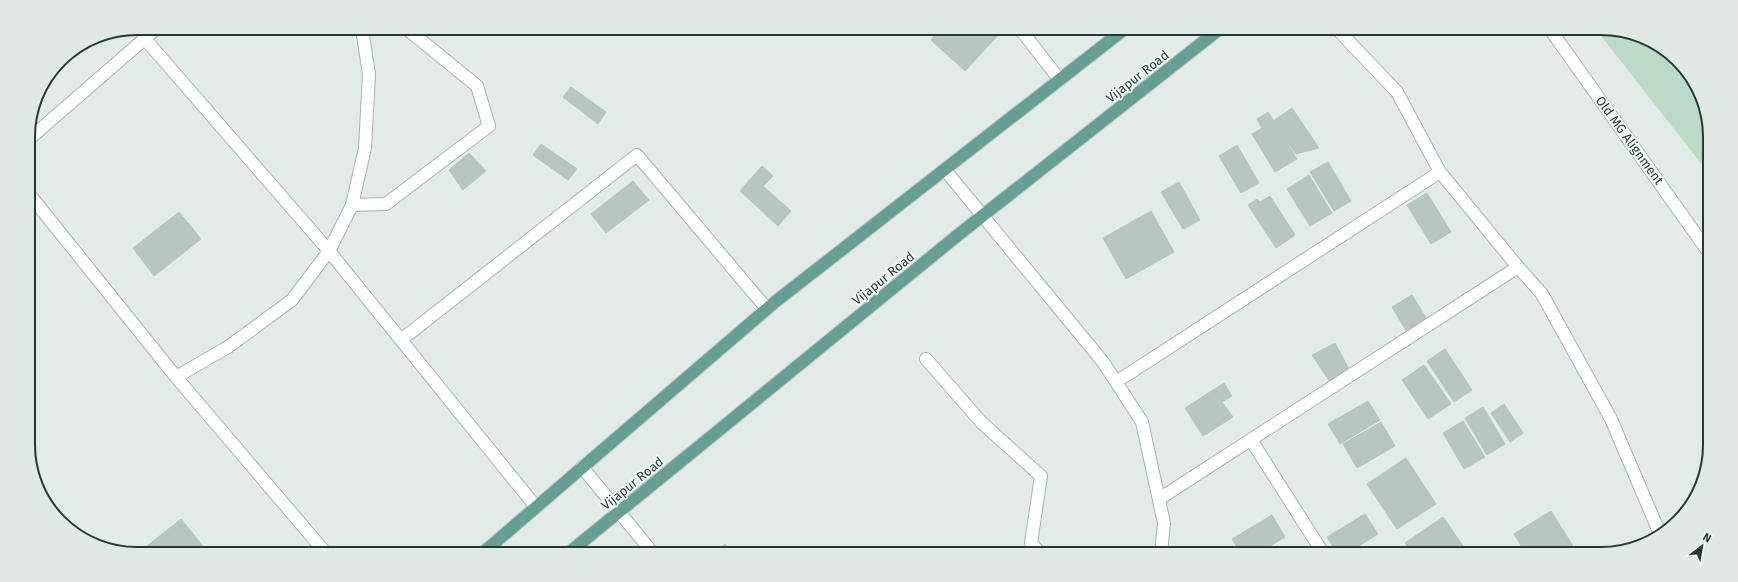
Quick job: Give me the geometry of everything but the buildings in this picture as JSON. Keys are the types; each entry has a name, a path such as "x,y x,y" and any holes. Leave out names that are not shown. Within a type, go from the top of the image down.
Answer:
{"main road":[{"path":"489,547 767,309 1116,35"},
{"name":"Vijapur Road","path":"576,547 983,215 1212,35"}],"street":[{"path":"35,134 149,35"},
{"path":"176,377 228,347 292,300 329,251 352,205 365,148 369,74 363,35"},
{"path":"352,205 386,204 489,126 478,86 414,35"},
{"path":"1025,35 1059,79"},
{"path":"1344,35 1397,92 1440,172 1542,294 1611,419 1658,529"},
{"name":"Old MG Alignment","path":"1554,35 1703,244"},
{"path":"145,39 329,251 536,507"},
{"path":"401,340 637,155 767,309"},
{"path":"945,170 1103,362 1142,422 1164,523 1161,547"},
{"path":"1116,382 1440,172"},
{"path":"35,201 176,377 321,547"},
{"path":"1159,499 1518,267"},
{"path":"926,359 982,423 1041,476 1031,543 1034,547"},
{"path":"1251,440 1319,547"},
{"path":"582,468 648,547"}],"green space":[{"path":"1600,35 1627,38 1640,43 1663,56 1682,75 1698,104 1702,124 1703,166"}]}
